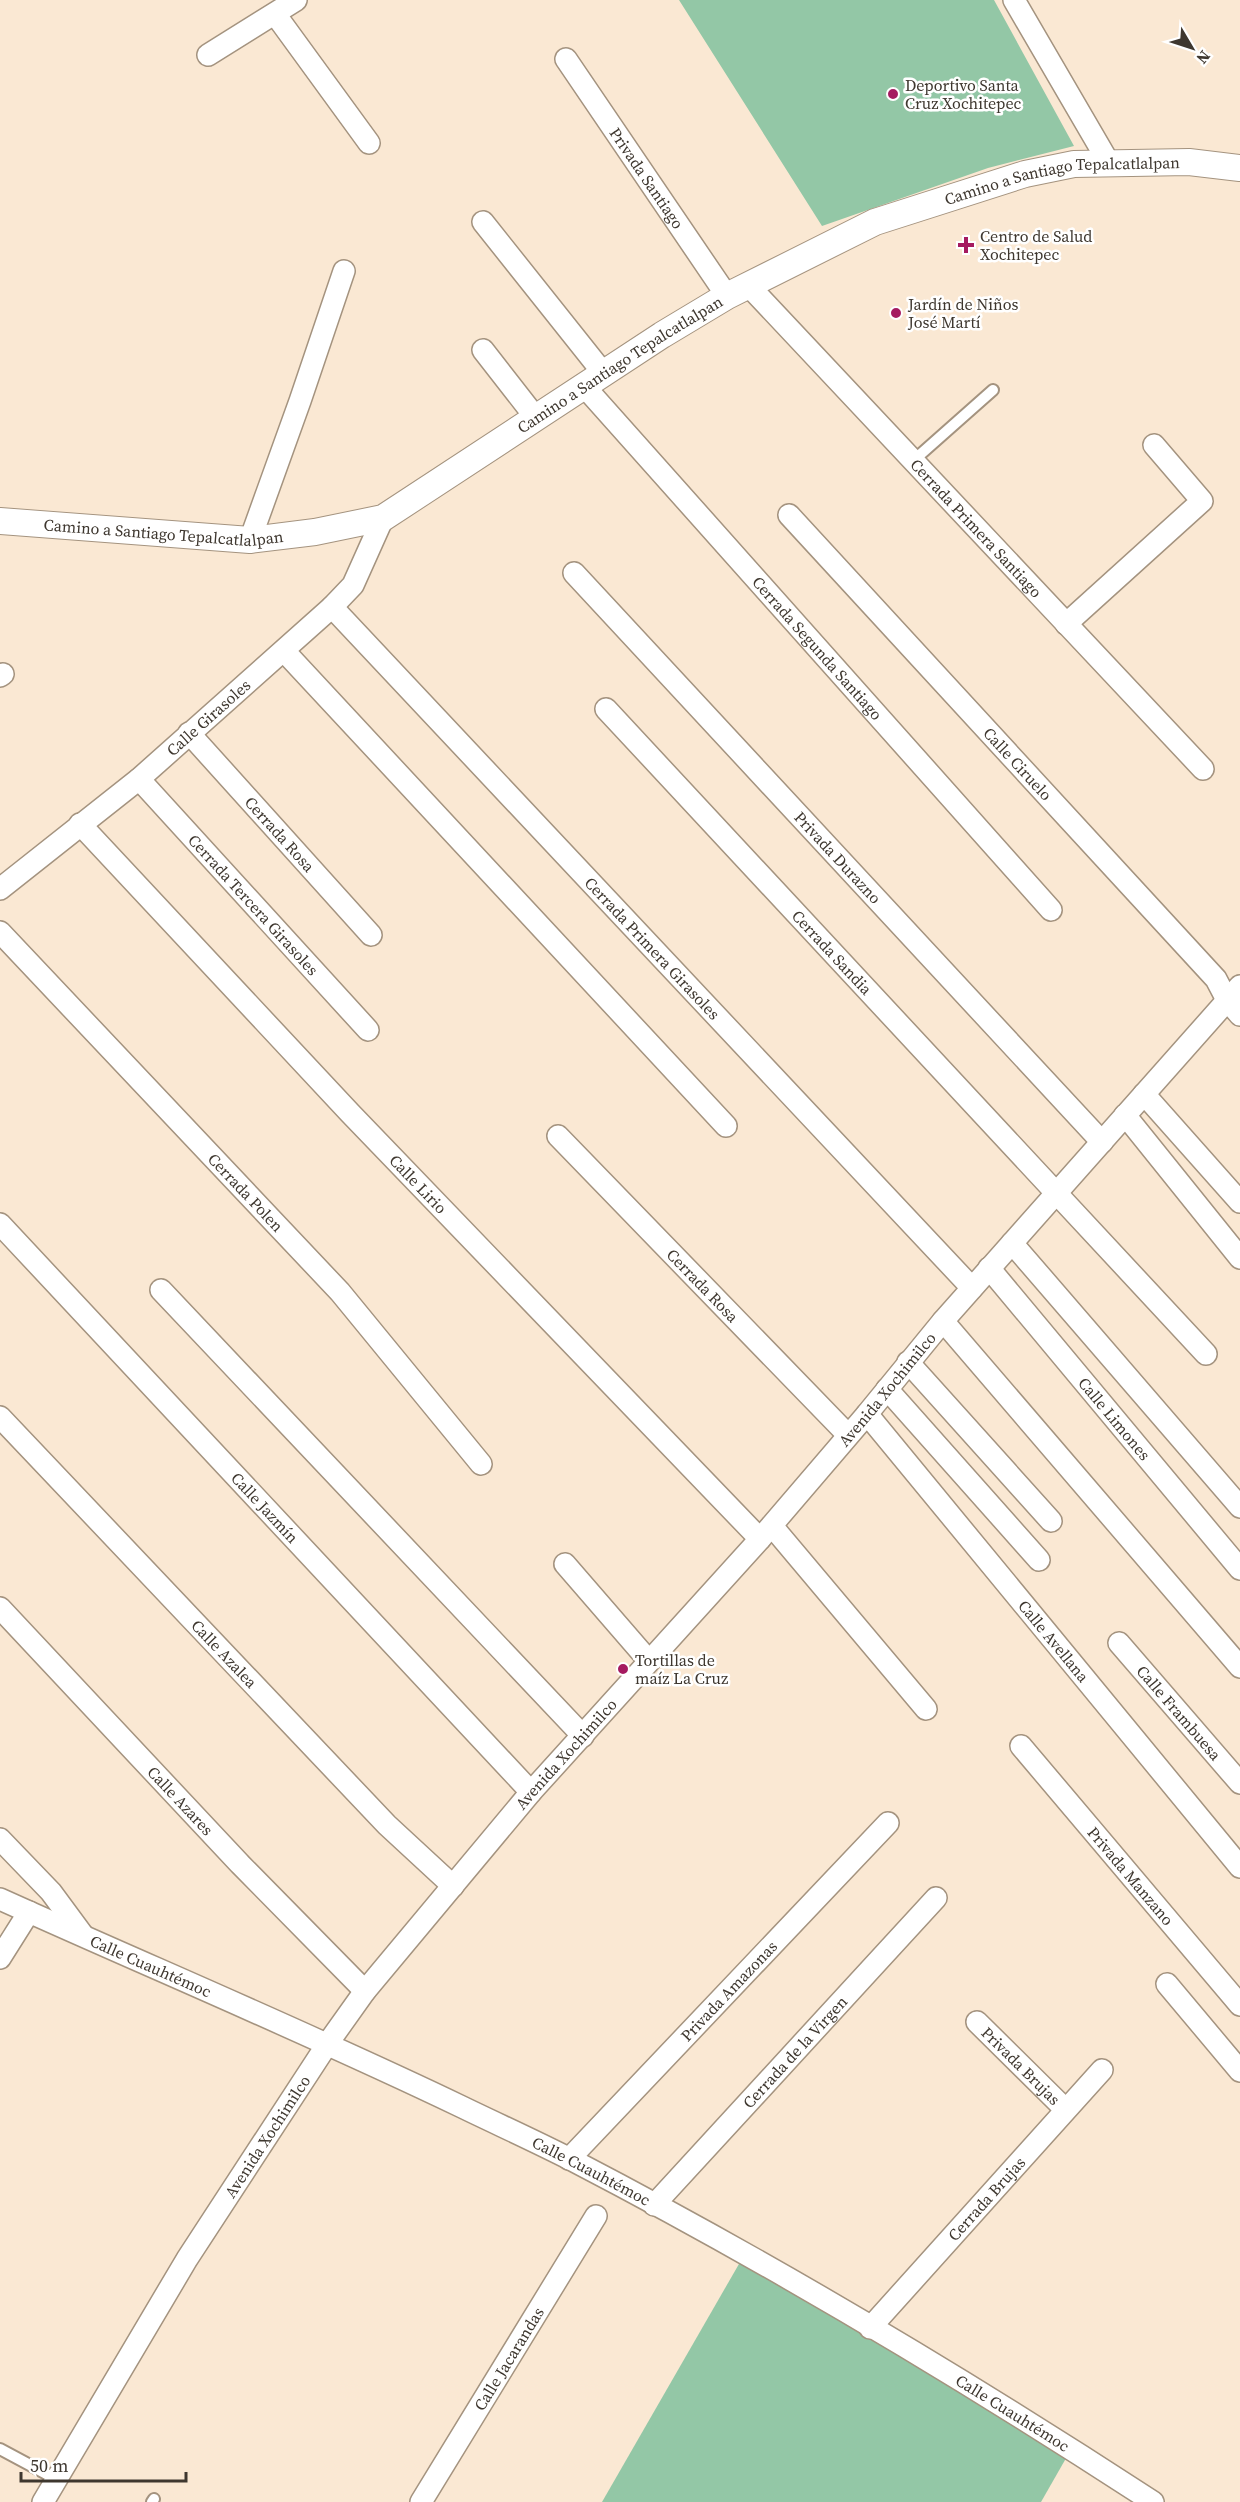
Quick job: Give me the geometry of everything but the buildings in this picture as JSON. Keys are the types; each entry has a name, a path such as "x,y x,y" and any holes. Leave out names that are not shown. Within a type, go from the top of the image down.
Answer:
{"street":[{"path":"208,55 296,0"},
{"path":"1014,0 1109,163"},
{"path":"274,14 369,143"},
{"name":"Privada Santiago","path":"567,59 738,291"},
{"name":"Camino a Santiago Tepalcatlalpan","path":"0,521 250,540 315,532 383,518 662,335 738,291 875,222 1025,174 1074,164 1189,162 1240,168"},
{"name":"Cerrada Segunda Santiago","path":"483,222 594,380 1051,910"},
{"path":"250,540 344,272"},
{"name":"Cerrada Primera Santiago","path":"738,291 914,460 1203,769"},
{"path":"483,350 536,418"},
{"path":"1066,624 1202,501 1154,445"},
{"name":"Calle Ciruelo","path":"789,515 1236,1000"},
{"name":"Calle Girasoles","path":"0,889 139,779 189,733 285,652 332,607 353,585 383,518"},
{"name":"Privada Durazno","path":"574,573 1102,1142"},
{"name":"Cerrada Primera Girasoles","path":"332,607 972,1288"},
{"path":"285,652 726,1126"},
{"name":"Cerrada Sandia","path":"606,709 1206,1354"},
{"name":"Cerrada Rosa","path":"189,733 371,934"},
{"name":"Cerrada Tercera Girasoles","path":"139,779 368,1030"},
{"name":"Calle Lirio","path":"80,824 350,1113 766,1532 926,1709"},
{"name":"Cerrada Polen","path":"0,932 340,1292 481,1464"},
{"name":"Avenida Xochimilco","path":"43,2502 187,2259 328,2043 365,1991 531,1792 766,1532 989,1268 1144,1094 1236,1000"},
{"path":"1144,1094 1240,1202"},
{"path":"1125,1115 1240,1258"},
{"name":"Cerrada Rosa","path":"558,1136 848,1435"},
{"name":"Calle Jazmín","path":"0,1224 531,1792"},
{"path":"1012,1243 1240,1507"},
{"name":"Calle Limones","path":"989,1268 1240,1569"},
{"path":"160,1290 583,1736"},
{"path":"943,1321 1240,1667"},
{"path":"908,1362 1051,1521"},
{"path":"886,1389 1039,1560"},
{"name":"Calle Avellana","path":"867,1414 1240,1867"},
{"name":"Calle Azalea","path":"0,1417 387,1825 453,1886"},
{"path":"565,1564 649,1661"},
{"name":"Calle Azares","path":"0,1608 240,1864 365,1991"},
{"name":"Calle Frambuesa","path":"1119,1643 1240,1783"},
{"name":"Privada Manzano","path":"1021,1746 1240,2005"},
{"name":"Privada Amazonas","path":"569,2159 888,1823"},
{"path":"0,1839 51,1892 82,1935"},
{"name":"Cerrada de la Virgen","path":"654,2205 936,1898"},
{"name":"Calle Cuauhtémoc","path":"0,1899 328,2043 569,2159 870,2328 1071,2449 1153,2502"},
{"path":"0,1958 29,1912"},
{"path":"1167,1984 1240,2071"},
{"name":"Privada Brujas","path":"977,2022 1065,2109"},
{"name":"Cerrada Brujas","path":"870,2328 1102,2070"},
{"name":"Calle Jacarandas","path":"421,2502 596,2216"}],"lane":[{"path":"914,460 993,390"},
{"path":"0,2449 56,2479"}],"green space":[{"name":"Deportivo Santa Cruz Xochitepec","path":"679,0 994,0 1074,146 988,168 822,226"},
{"path":"743,2257 1069,2453 1041,2502 602,2502"}],"place":[{"name":"Deportivo Santa Cruz Xochitepec","path":"893,94"},
{"name":"Centro de Salud Xochitepec","path":"966,245"},
{"name":"Jardín de Niños José Martí","path":"896,313"},
{"name":"Tortillas de maíz La Cruz","path":"623,1669"}]}
